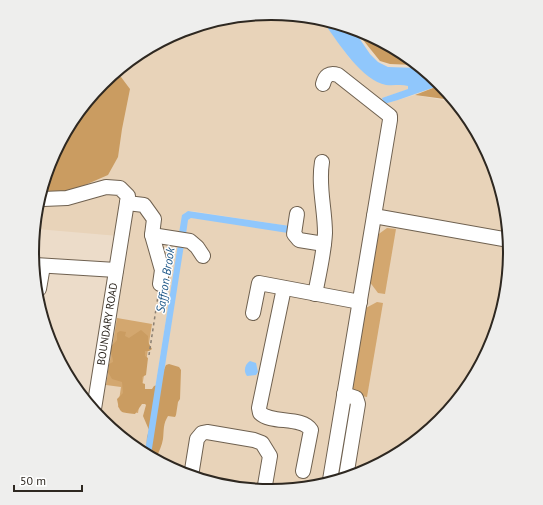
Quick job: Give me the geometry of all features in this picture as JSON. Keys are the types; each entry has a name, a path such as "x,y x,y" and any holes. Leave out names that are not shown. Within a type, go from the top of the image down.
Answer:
{"street":[{"path":"323,84 326,76 334,73 390,116 330,477"},
{"path":"315,294 324,244 324,222 320,173 322,162"},
{"path":"45,199 67,198 106,187 120,188 128,196 127,203 144,205 154,219 152,235 162,270 160,284"},
{"name":"BOUNDARY ROAD","path":"95,403 127,203"},
{"path":"297,214 294,234 299,240 324,244"},
{"path":"374,216 504,239"},
{"path":"152,235 190,241 197,246 203,256"},
{"path":"39,265 116,270"},
{"path":"253,313 259,284 360,302"},
{"path":"284,288 259,408 260,413 265,416 304,424 310,428 311,430 303,471"},
{"path":"344,394 356,398 358,404 347,473"},
{"path":"192,471 197,439 202,433 207,432 254,440 263,439 270,456 265,485"}],"path":[{"path":"149,355 160,284"}],"shaded area":[{"path":"256,20 287,20 327,27 350,59 387,85 408,85 409,89 382,98 384,104 415,95 448,101 473,136 492,178 500,207 504,237 504,268 500,298 496,313 492,327 480,355 465,382 456,394 425,427 401,446 388,454 346,473 317,481 287,485 256,485 226,481 197,473 151,452 178,245 145,448 118,427 101,411 130,237 40,229 43,207 51,178 63,150 78,123 97,99 118,78 142,59 169,44 197,32 226,24","holes":["192,211 289,226 191,218 188,220 182,215 186,212"]},
{"path":"362,39 388,51 409,65 390,64 380,61"},
{"path":"121,77 130,89 118,157 108,175 85,185 75,193 47,192 51,178 63,150 78,123 107,88"},
{"path":"435,87 446,99 415,95"},
{"path":"387,228 396,229 385,294 378,293 369,281 376,236"},
{"path":"377,302 383,303 367,397 349,394 364,309"},
{"path":"117,318 152,324 138,413 122,410 118,407 121,387 106,385"},
{"path":"141,330 148,336 148,342 152,349 145,351 145,356 148,358 146,375 142,377 142,383 145,384 145,389 152,389 157,385 166,365 169,364 179,367 181,370 180,399 178,402 176,415 175,417 168,416 166,419 163,441 157,455 146,449 149,430 143,416 146,405 142,404 135,414 122,412 119,408 117,399 123,393 122,382 112,379 108,372 109,364 113,362 111,347 117,340 117,333 120,331 126,332 125,336 129,338"}],"water":[{"path":"327,27 359,37 370,54 378,62 388,67 413,68 435,87 384,104 382,98 408,89 408,86 386,85 377,82 360,69"},
{"path":"188,211 290,226 288,233 191,218 188,220 186,234 179,233 182,215"},
{"path":"178,244 184,245 151,452 145,448"},
{"path":"250,361 256,363 258,372 256,375 247,376 245,368"}],"water label":[{"name":"Saffron Brook","path":"165,280"}]}
